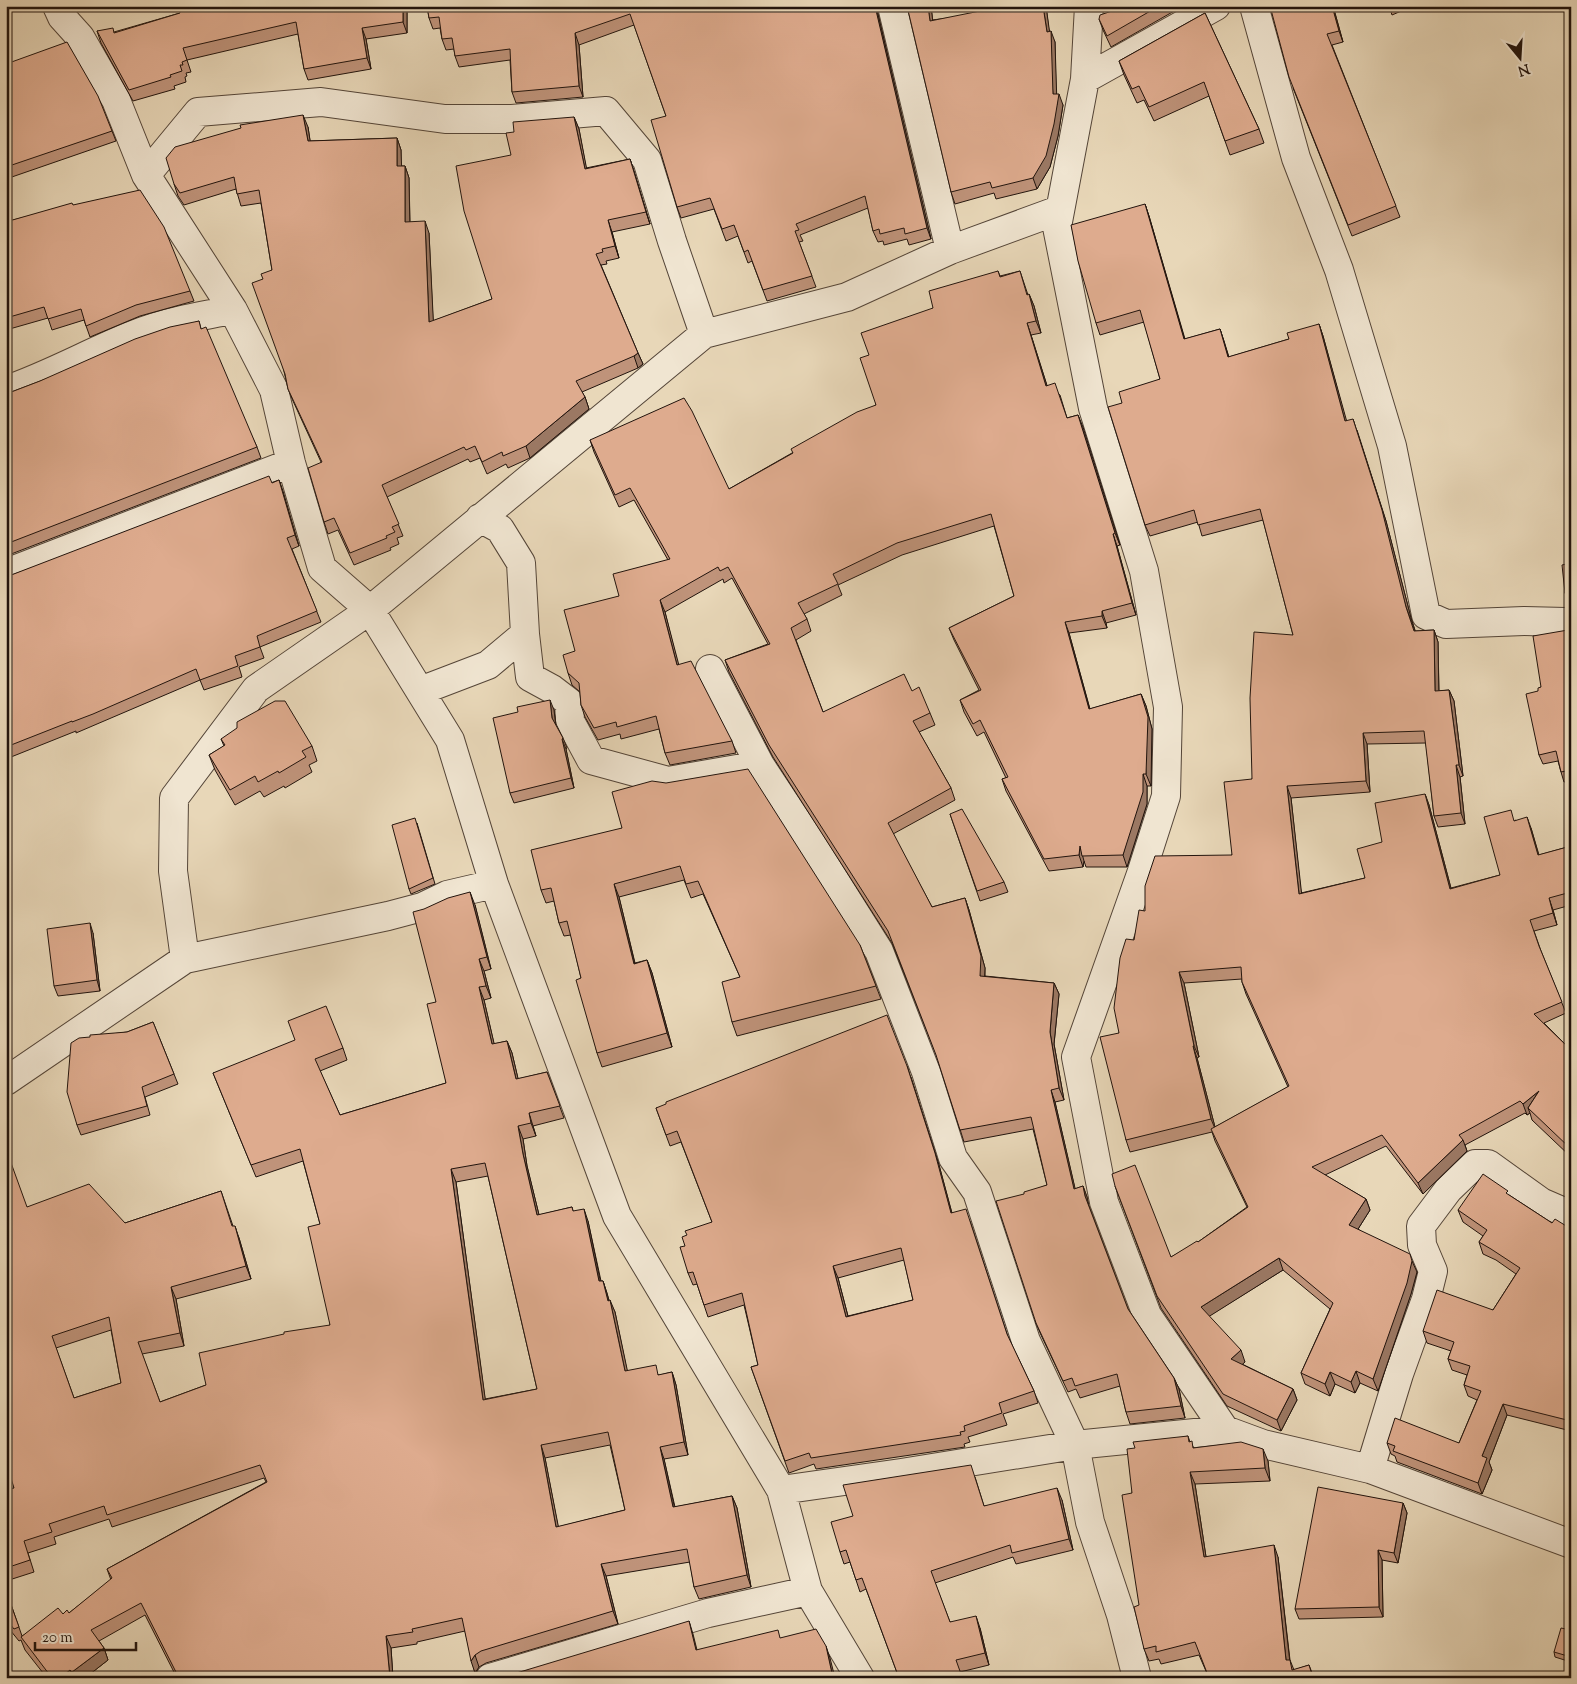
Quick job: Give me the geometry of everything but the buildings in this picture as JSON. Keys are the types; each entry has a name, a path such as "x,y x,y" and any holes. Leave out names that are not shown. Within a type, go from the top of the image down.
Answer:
{"street":[{"path":"57,6 62,17 80,37 116,100 146,175 233,310 274,390 291,463 322,568 370,610 450,740 494,884 617,1216 781,1490 808,1591 860,1678"},
{"path":"892,6 950,250"},
{"path":"1089,6 1085,79 1057,227 1093,408 1144,571 1168,707 1166,796 1141,874 1076,1056 1104,1202 1147,1315 1225,1430"},
{"path":"1085,79 1216,6"},
{"path":"1254,6 1296,158 1339,270 1392,446 1426,615 1446,624 1524,621 1566,622 1571,624"},
{"path":"146,175 198,112 321,102 444,119 512,119 606,112 647,160 704,334"},
{"path":"185,959 173,871 174,798 256,689 370,610 704,334 847,297 950,250 1059,210"},
{"path":"6,390 31,381 134,334 185,318 233,310"},
{"path":"6,573 291,463"},
{"path":"480,518 500,528 521,563 525,634 530,678 552,689 569,702 570,721 591,760 668,781 760,765"},
{"path":"420,692 488,665 525,634"},
{"path":"710,670 760,765 879,951 926,1072 953,1158 977,1192 1026,1341 1075,1446 1090,1522 1121,1615 1137,1678"},
{"path":"6,1080 185,959 388,916 422,906 447,895 494,884"},
{"path":"1370,1469 1399,1374 1426,1299 1433,1271 1422,1245 1421,1226 1448,1190 1475,1164 1488,1164 1541,1202 1571,1215"},
{"path":"781,1490 900,1474 1075,1446 1225,1430 1263,1444 1370,1469 1571,1544"},
{"path":"490,1678 708,1613 808,1591"}]}
